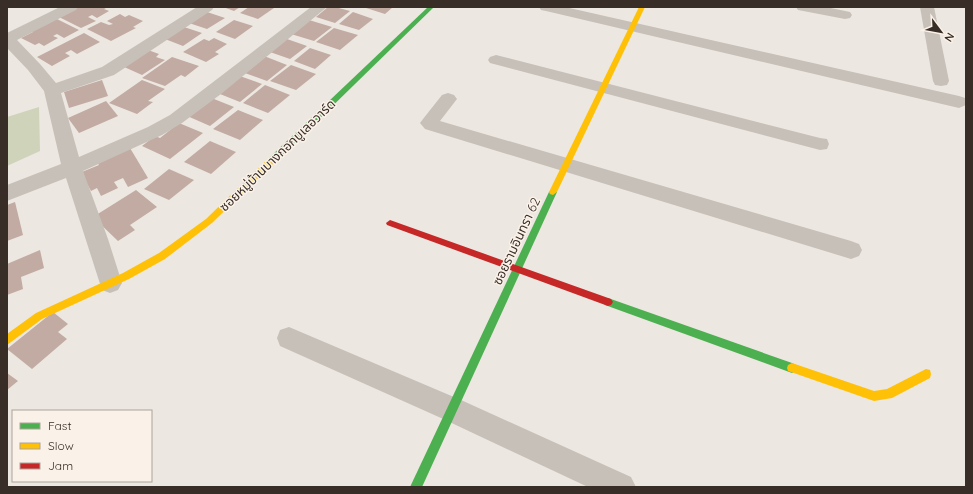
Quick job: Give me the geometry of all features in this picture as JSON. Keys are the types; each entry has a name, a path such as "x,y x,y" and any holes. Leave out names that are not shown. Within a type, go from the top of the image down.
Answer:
{"street":[{"path":"71,7 7,39 34,67 52,90 72,168 98,239 110,283"},
{"path":"52,90 108,70 133,56 207,7"},
{"path":"7,193 72,168 138,140 176,118 320,7"},
{"name":"ซอยหมู่บ้านบางกอกบูเลอวาร์ด","path":"7,340 37,317 66,302 154,262 185,241 209,221 431,7"},
{"path":"546,7 959,102"},
{"name":"ซอยรามอินทรา 62","path":"416,487 566,164 642,7"},
{"path":"803,7 845,16"},
{"path":"926,7 941,81"},
{"path":"496,60 820,144"},
{"path":"448,98 429,123 431,125 851,250"},
{"path":"390,223 859,392 874,396 888,394 926,374"},
{"path":"289,338 451,409 621,487"}],"green space":[{"path":"39,107 40,151 7,166 7,117"}],"building":[{"path":"77,7 108,7 104,9 109,11 97,18 92,15 88,17 96,21 81,28 59,17"},
{"path":"223,7 240,7 234,11"},
{"path":"249,7 274,8 258,19 240,13"},
{"path":"328,7 335,7 350,11 335,23 316,17"},
{"path":"363,7 393,7 385,14"},
{"path":"207,12 225,18 207,29 189,23"},
{"path":"353,12 373,19 359,30 339,24"},
{"path":"120,14 125,17 129,15 143,21 133,27 136,28 111,41 87,29 101,22 109,25 113,24 107,21"},
{"path":"57,19 79,30 64,38 57,34 53,36 58,38 44,46 39,43 35,45 21,38 33,32 30,31"},
{"path":"234,20 253,26 235,39 216,32"},
{"path":"309,20 332,27 314,41 291,34"},
{"path":"184,27 202,33 183,46 165,39"},
{"path":"334,28 358,35 340,50 316,42"},
{"path":"84,33 100,42 77,54 71,50 65,53 70,56 52,66 37,57"},
{"path":"214,38 227,44 215,52 219,54 206,62 183,52 204,39 209,41"},
{"path":"287,39 307,46 290,59 270,52"},
{"path":"310,48 331,55 315,69 294,61"},
{"path":"148,50 159,54 156,57 165,60 142,75 122,66"},
{"path":"264,56 287,65 267,81 242,72"},
{"path":"172,57 199,66 185,77 181,75 165,86 142,78"},
{"path":"291,65 316,74 296,90 270,81"},
{"path":"237,75 262,84 240,102 215,92"},
{"path":"102,80 108,96 69,108 64,92"},
{"path":"142,80 165,89 148,101 153,102 137,114 109,103"},
{"path":"265,85 290,95 268,113 243,103"},
{"path":"209,97 234,107 210,126 185,115"},
{"path":"106,101 118,116 79,133 68,118"},
{"path":"238,110 263,120 240,140 213,129"},
{"path":"179,123 203,133 170,159 142,146 155,136 160,138"},
{"path":"210,141 236,152 211,174 184,162"},
{"path":"130,148 148,178 128,187 123,178 114,182 118,188 101,196 97,188 91,191 85,180 77,174 99,165 97,162"},
{"path":"169,169 194,180 169,200 144,189"},
{"path":"136,190 157,207 130,225 135,230 118,241 93,217"},
{"path":"15,202 23,235 7,241 7,205"},
{"path":"40,250 44,268 21,277 23,289 7,295 7,264"},
{"path":"53,312 68,324 58,332 67,339 32,369 7,349"},
{"path":"7,373 18,381 7,390"}],"traffic: fast":[{"path":"272,160 431,7"},
{"path":"416,487 553,192"},
{"path":"608,302 792,368"}],"traffic: slow":[{"path":"553,192 642,7"},
{"path":"7,340 39,316 126,276 162,256 209,221 272,160"},
{"path":"792,368 874,396 888,394 926,374"}],"traffic: jam":[{"path":"390,223 608,302"}]}
